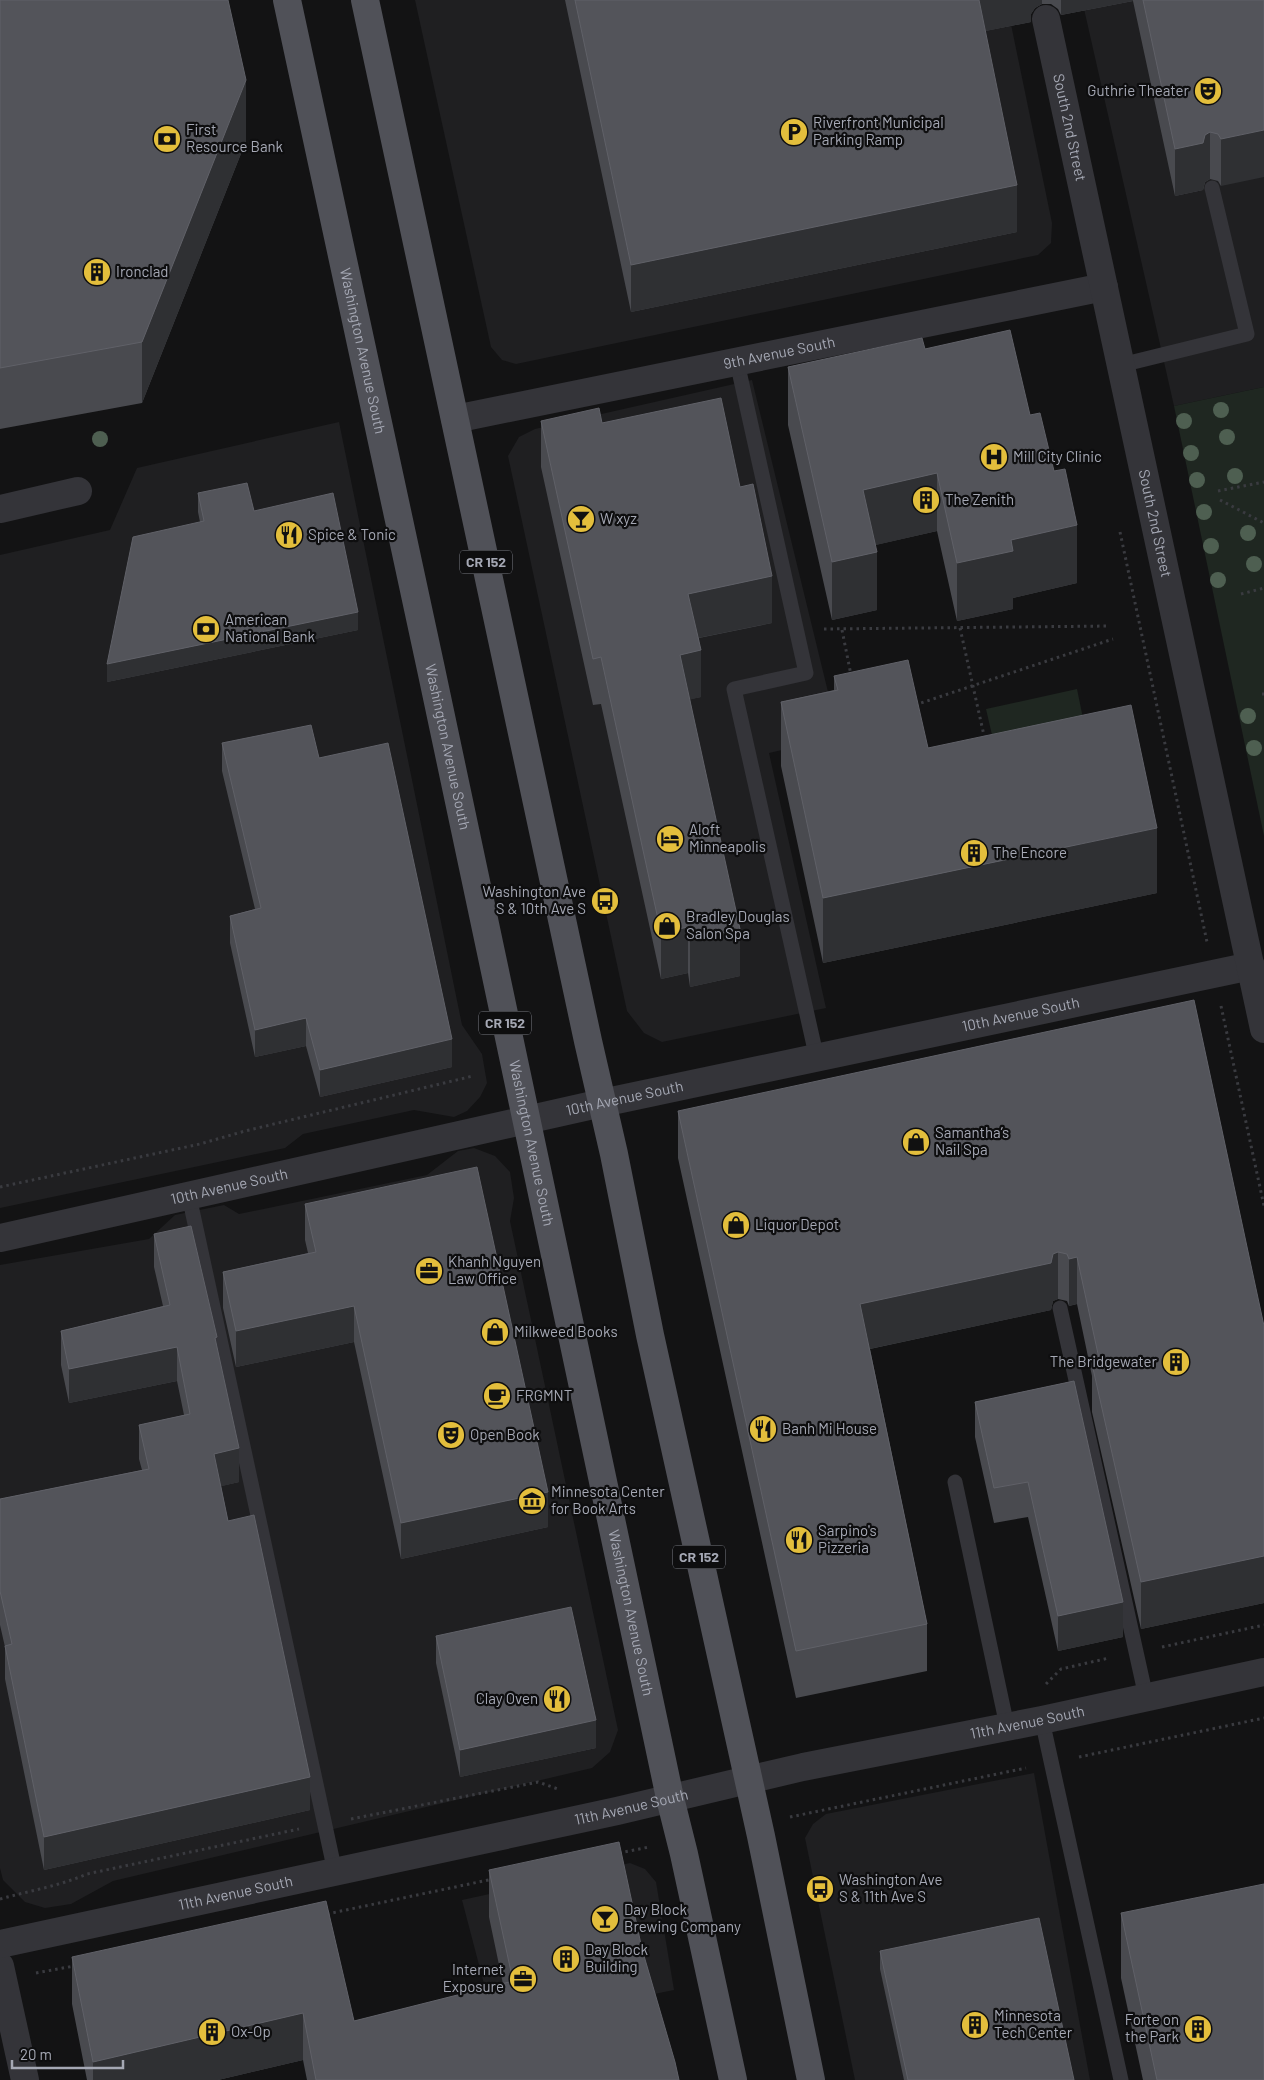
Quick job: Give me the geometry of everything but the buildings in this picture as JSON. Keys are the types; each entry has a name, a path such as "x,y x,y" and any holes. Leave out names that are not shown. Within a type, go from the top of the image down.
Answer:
{"main road":[{"name":"Washington Avenue South","path":"287,0 670,1798 733,2080"},
{"name":"CR 152","path":"366,0 650,1335 758,1824 811,2080"}],"street":[{"name":"South 2nd Street","path":"1046,18 1264,1029"},
{"name":"9th Avenue South","path":"455,419 1104,287"},
{"path":"0,509 78,491"},
{"name":"10th Avenue South","path":"0,1238 602,1103 1251,966"},
{"name":"11th Avenue South","path":"0,1944 335,1872 748,1779 1042,1720 1264,1672"},
{"path":"0,1966 26,2080"}],"lane":[{"path":"1121,365 1247,334 1212,188"},
{"path":"737,362 806,673 734,689 817,1059"},
{"path":"189,1196 335,1872"},
{"path":"1060,1308 1146,1697"},
{"path":"955,1482 1007,1726"},
{"path":"1042,1720 1122,2080"}],"path":[{"path":"1218,491 1264,482"},
{"path":"1220,500 1264,523"},
{"path":"1241,594 1264,588"},
{"path":"796,627 842,630 1110,626"},
{"path":"960,628 987,749"},
{"path":"842,630 852,676"},
{"path":"908,708 1114,639"},
{"path":"0,1187 200,1144 245,1131 474,1076"},
{"path":"758,1824 813,1812"},
{"path":"616,1854 680,1840"},
{"path":"325,1914 500,1878"},
{"path":"0,1899 38,1888"},
{"path":"53,1970 82,1964"}],"shaded area":[{"name":"Riverfront Municipal Parking Ramp","path":"415,0 1006,0 1052,223 1051,243 1038,255 516,364 502,360 491,347"},
{"path":"1082,0 1264,0 1264,387 1174,406"},
{"path":"752,380 839,737 769,753 826,1008 662,1042 644,1033 627,1011 508,456 519,437 535,429"},
{"path":"1264,387 1264,836 1174,406"},
{"path":"339,422 462,1025 482,1054 487,1083 480,1097 467,1111 454,1117 414,1110 303,1134 285,1148 0,1208 0,555 110,530 137,468"},
{"path":"1077,689 1085,728 995,748 986,709"},
{"path":"474,1148 495,1156 510,1172 514,1198 510,1221 618,1730 610,1752 592,1768 113,1881 71,1904 45,1908 25,1902 3,1880 0,1868 0,1265 149,1239 175,1215 224,1205 239,1214 427,1175 458,1151"},
{"path":"1034,1773 1090,2080 855,2080 805,1838 813,1824 826,1814"},
{"path":"630,1863 645,1869 656,1882 674,1990 495,2026 462,1900"}],"place":[{"name":"Guthrie Theater","path":"1208,91"},
{"name":"Riverfront Municipal Parking Ramp","path":"794,132"},
{"name":"First Resource Bank","path":"167,139"},
{"name":"Ironclad","path":"97,272"},
{"name":"Mill City Clinic","path":"994,457"},
{"name":"The Zenith","path":"926,500"},
{"name":"W xyz","path":"581,519"},
{"name":"Spice & Tonic","path":"289,535"},
{"name":"American National Bank","path":"206,629"},
{"name":"Aloft Minneapolis","path":"670,839"},
{"name":"The Encore","path":"974,853"},
{"name":"Washington Ave S & 10th Ave S","path":"605,901"},
{"name":"Bradley Douglas Salon Spa","path":"667,926"},
{"name":"Samantha’s Nail Spa","path":"916,1142"},
{"name":"Liquor Depot","path":"736,1225"},
{"name":"Khanh Nguyen Law Office","path":"429,1271"},
{"name":"Milkweed Books","path":"495,1332"},
{"name":"The Bridgewater","path":"1176,1362"},
{"name":"FRGMNT","path":"497,1396"},
{"name":"Banh Mi House","path":"763,1429"},
{"name":"Open Book","path":"451,1435"},
{"name":"Minnesota Center for Book Arts","path":"532,1501"},
{"name":"Sarpino's Pizzeria","path":"799,1540"},
{"name":"Clay Oven","path":"557,1699"},
{"name":"Washington Ave S & 11th Ave S","path":"820,1889"},
{"name":"Day Block Brewing Company","path":"605,1919"},
{"name":"Day Block Building","path":"566,1959"},
{"name":"Internet Exposure","path":"523,1979"},
{"name":"Minnesota Tech Center","path":"975,2025"},
{"name":"Forte on the Park","path":"1198,2029"},
{"name":"Ox-Op","path":"212,2032"}]}
